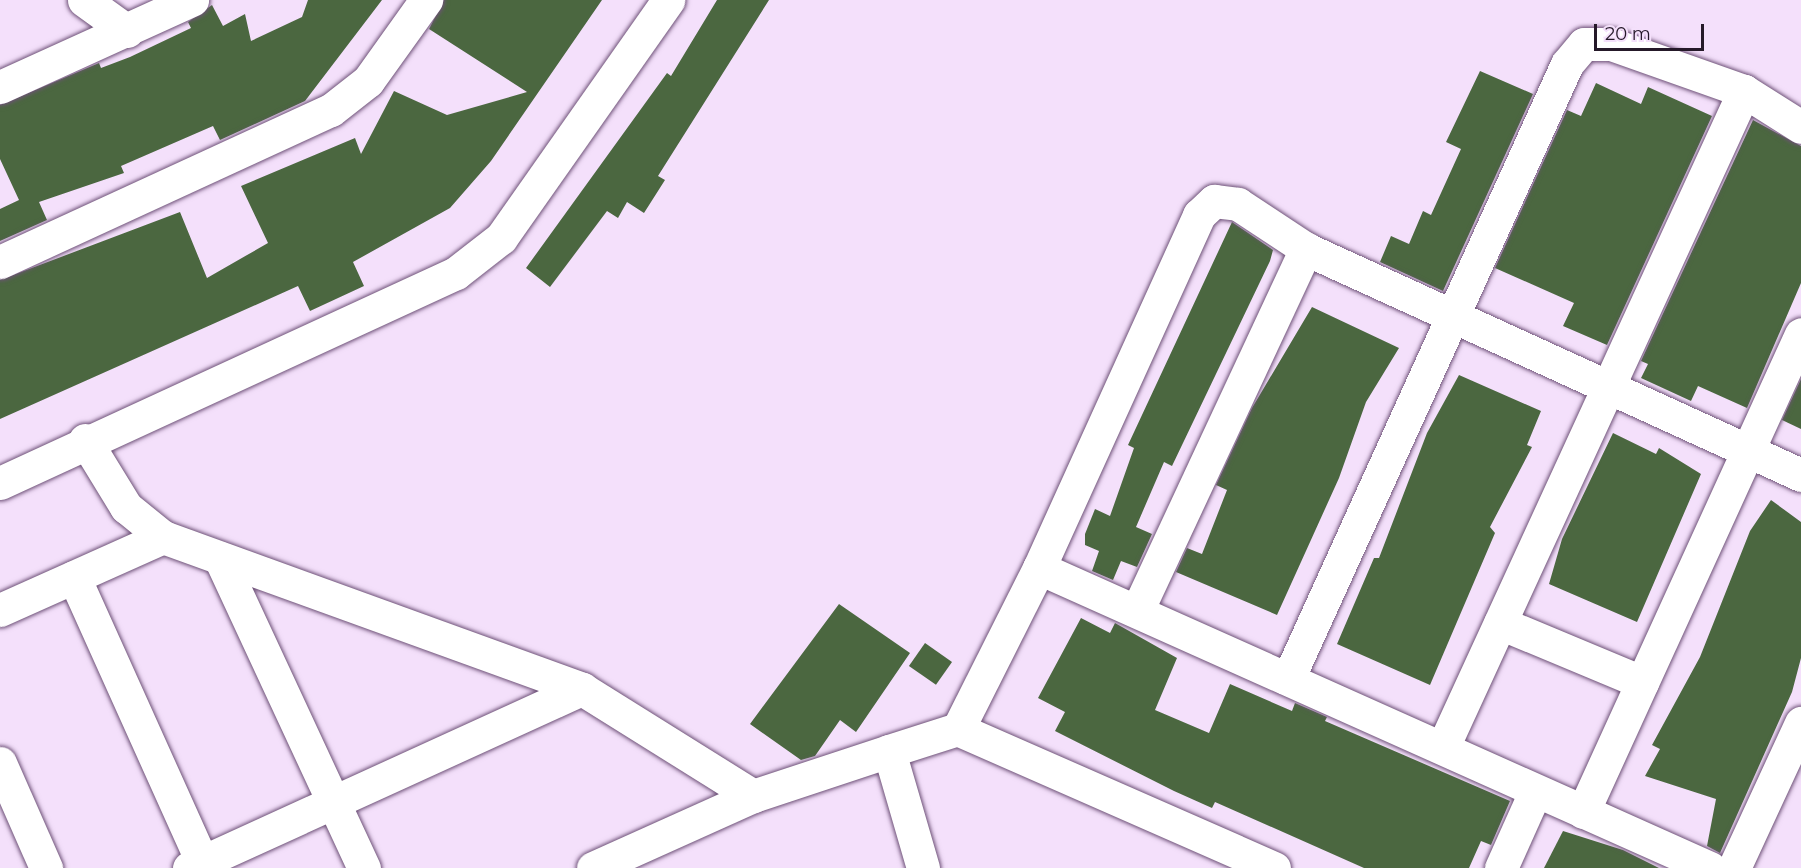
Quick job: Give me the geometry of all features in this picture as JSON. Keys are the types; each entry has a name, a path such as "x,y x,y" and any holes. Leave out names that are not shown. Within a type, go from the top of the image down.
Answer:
{"street":[{"path":"84,0 128,31"},
{"path":"0,87 128,31 192,0"},
{"path":"0,262 331,110 368,81 426,0"},
{"path":"0,483 85,440 402,302 456,273 501,238 668,0"},
{"path":"1288,679 1567,64 1584,45 1611,44 1743,92 1801,127"},
{"path":"1443,747 1743,92"},
{"path":"958,729 1040,568 1199,215 1214,201 1238,204 1306,249 1801,476"},
{"path":"1137,611 1306,249"},
{"path":"1582,812 1801,334"},
{"path":"85,440 126,507 163,537 582,689 753,796"},
{"path":"0,610 163,537"},
{"path":"220,558 364,868"},
{"path":"1040,568 1443,747 1535,792 1710,868"},
{"path":"74,577 196,865 582,689"},
{"path":"1500,622 1642,682"},
{"path":"1734,868 1801,723"},
{"path":"593,868 753,796 958,729 1274,868"},
{"path":"890,751 923,868"},
{"path":"0,763 46,868"},
{"path":"1501,868 1535,792"}],"building":[{"path":"308,0 382,0 305,101 220,140 213,126 121,166 124,173 39,202 47,220 0,241 0,209 19,200 0,159 0,105 99,63 101,68 130,57 191,28 188,22 212,5 223,26 245,14 251,41 302,17"},
{"path":"444,0 602,0 491,161 450,208 353,262 364,286 310,311 298,286 0,419 0,280 180,212 207,278 268,243 241,186 355,138 361,154 394,91 447,115 527,92 429,29"},
{"path":"717,0 769,0 658,176 665,180 644,213 627,202 618,218 607,211 550,287 526,268 667,73 671,76"},
{"path":"1480,71 1533,94 1443,291 1380,262 1391,236 1409,244 1423,211 1431,215 1461,149 1446,142"},
{"path":"1596,83 1641,104 1648,87 1712,116 1607,345 1563,326 1574,303 1495,268 1567,110 1581,116"},
{"path":"1753,120 1801,146 1801,283 1747,408 1698,386 1691,401 1641,378 1648,364 1641,361"},
{"path":"1232,222 1273,250 1270,261 1172,466 1164,462 1136,527 1152,534 1137,567 1121,561 1113,580 1092,571 1099,551 1085,545 1085,534 1095,509 1110,516 1134,448 1128,445"},
{"path":"1312,307 1399,348 1366,402 1339,478 1277,615 1176,572 1187,548 1202,554 1227,490 1216,485 1252,408"},
{"path":"1459,375 1541,411 1527,445 1532,447 1490,527 1495,533 1430,685 1337,644 1374,558 1379,558 1427,433"},
{"path":"1801,379 1801,429 1782,420"},
{"path":"1613,433 1656,454 1659,448 1701,474 1637,622 1549,584 1562,539"},
{"path":"1771,500 1801,522 1801,658 1792,692 1720,853 1707,846 1716,799 1645,776 1660,749 1652,745 1700,657 1750,531"},
{"path":"839,604 910,653 856,732 840,720 815,756 801,760 750,724"},
{"path":"1081,618 1110,633 1115,623 1177,658 1155,710 1209,733 1230,684 1292,711 1295,703 1327,717 1325,721 1510,801 1491,845 1481,841 1469,868 1364,868 1215,802 1212,808 1055,731 1065,712 1038,698"},
{"path":"925,643 952,662 936,685 909,666"},
{"path":"1563,831 1623,850 1659,868 1544,868"}]}
